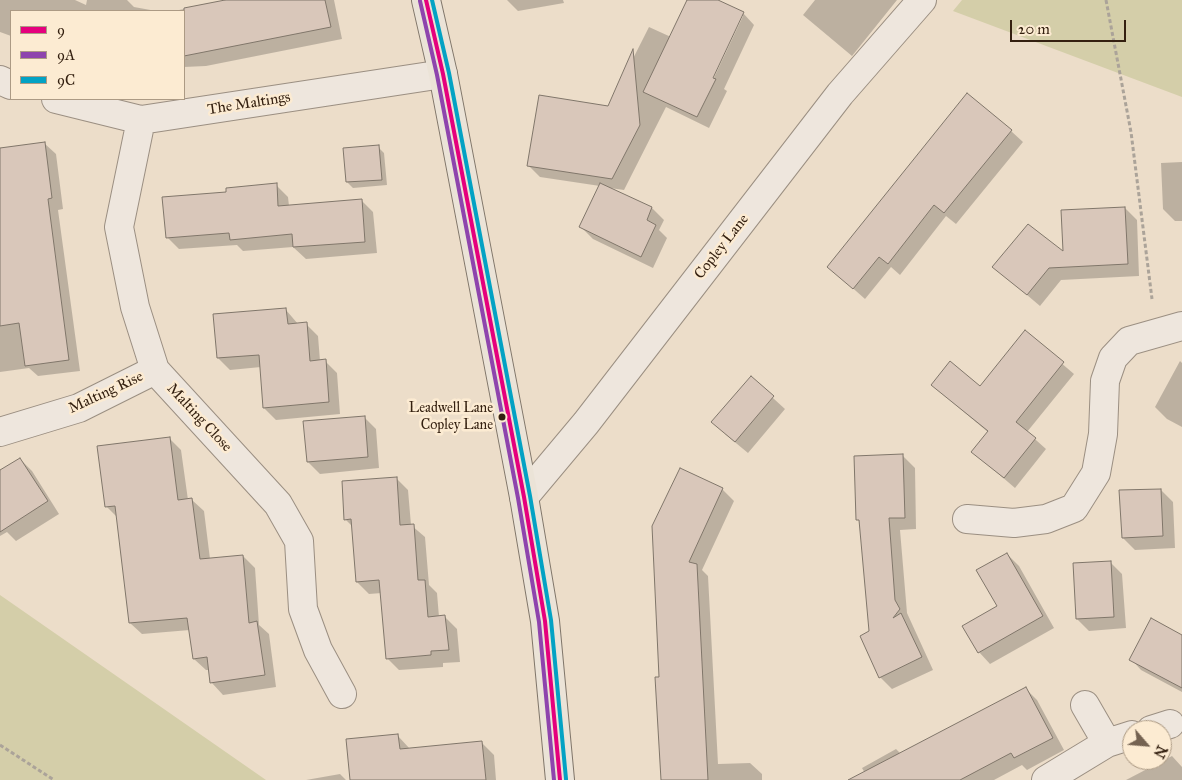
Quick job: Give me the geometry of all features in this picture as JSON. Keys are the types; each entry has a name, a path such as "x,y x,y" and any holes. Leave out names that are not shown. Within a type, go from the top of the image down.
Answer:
{"main road":[{"path":"426,0 443,74 524,497 545,621 560,780"}],"street":[{"name":"Copley Lane","path":"524,497 586,423 840,94 922,0"},
{"name":"The Maltings","path":"60,100 141,120 443,74"},
{"name":"Malting Close","path":"141,120 119,227 135,307 155,370 278,504 299,542 303,610 318,650 342,694"},
{"path":"967,519 1014,523 1046,519 1074,508 1096,473 1103,434 1105,381 1113,358 1129,341 1169,329"},
{"name":"Malting Rise","path":"0,432 79,408 155,370"},
{"path":"1046,780 1119,739 1085,705"}],"path":[{"path":"1106,0 1169,329"},
{"path":"0,745 54,780"}],"shaded area":[{"path":"962,0 1182,0 1182,97 953,11"},
{"path":"0,595 266,780 0,780"}],"building":[{"path":"225,0 325,0 331,27 185,56 184,8"},
{"path":"687,0 718,0 744,12 713,78 716,79 697,117 643,92"},
{"path":"633,49 640,125 612,179 527,166 539,95 608,106"},
{"path":"967,93 1012,130 944,213 934,205 888,264 879,257 853,289 827,267"},
{"path":"45,142 52,198 48,199 69,360 25,366 19,323 0,326 0,148"},
{"path":"379,145 382,180 346,182 343,148"},
{"path":"277,183 278,206 362,199 365,242 293,247 292,234 230,240 229,233 166,238 162,197 226,192 226,188"},
{"path":"600,183 652,207 647,220 656,225 641,257 579,227"},
{"path":"1125,207 1128,264 1049,268 1027,295 992,267 1028,224 1063,251 1061,210"},
{"path":"286,308 288,324 307,322 310,361 326,359 329,402 263,408 259,355 217,358 213,314"},
{"path":"1025,330 1064,362 1016,422 1036,438 1004,478 971,452 988,431 931,385 950,361 980,386"},
{"path":"751,376 774,396 735,442 711,422"},
{"path":"365,416 368,457 307,462 303,421"},
{"path":"170,437 178,500 192,498 200,559 243,555 249,623 257,621 265,675 210,683 207,657 193,659 187,618 129,623 115,506 105,507 97,446"},
{"path":"903,454 905,518 889,518 895,600 900,609 893,618 901,613 922,657 879,678 860,636 869,631 859,520 856,520 854,456"},
{"path":"20,458 48,501 0,532 0,470"},
{"path":"680,468 723,488 689,562 697,564 708,780 661,780 655,677 659,677 652,526"},
{"path":"397,477 400,525 414,524 418,580 425,580 428,617 445,615 449,650 431,651 431,655 386,659 379,580 356,582 351,519 344,520 342,481"},
{"path":"1161,489 1163,536 1122,538 1119,490"},
{"path":"1007,553 1043,616 978,653 962,626 997,606 976,570"},
{"path":"1111,561 1114,617 1076,619 1073,563"},
{"path":"1151,618 1182,635 1182,688 1129,660"},
{"path":"1026,687 1053,738 1014,758 1011,753 960,780 848,780"},
{"path":"398,734 400,749 482,741 486,780 350,780 346,739"}],"transit line":[{"name":"9","path":"426,0 443,74 524,497 545,621 560,780"},
{"name":"9C","path":"432,0 449,73 530,496 551,620 566,779"},
{"name":"9A","path":"420,1 437,75 518,498 539,622 554,780"}],"place":[{"name":"Leadwell Lane Copley Lane","path":"502,417"}]}
